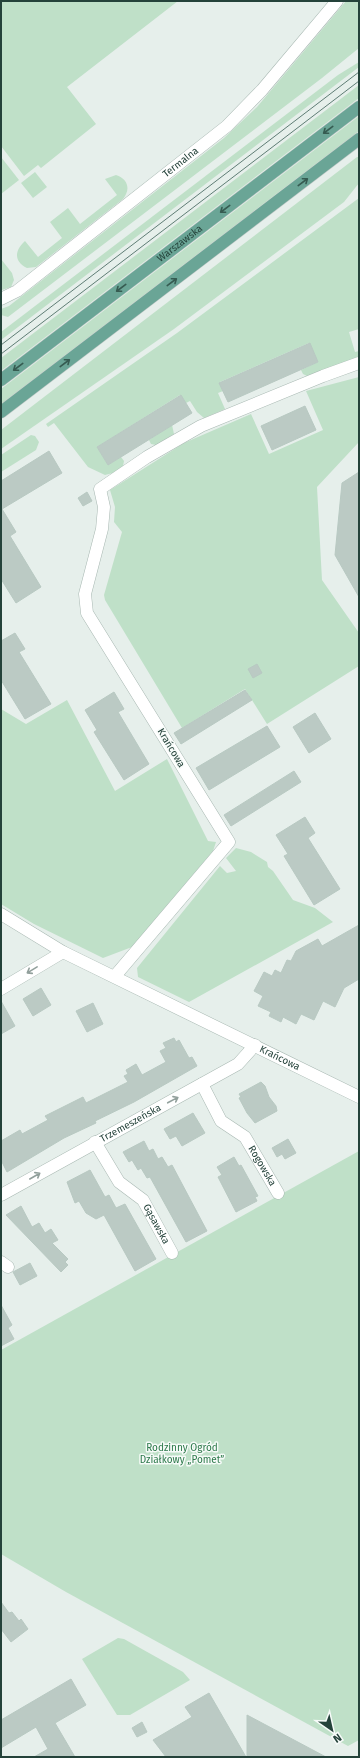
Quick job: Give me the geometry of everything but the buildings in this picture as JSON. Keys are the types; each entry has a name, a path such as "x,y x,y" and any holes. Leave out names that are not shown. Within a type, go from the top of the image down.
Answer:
{"main road":[{"name":"Warszawska","path":"1,380 359,107"},
{"path":"1,412 359,140"}],"street":[{"name":"Termalna","path":"1,299 8,297 22,287 227,126 262,90 337,1"},
{"name":"Krańcowa","path":"115,976 229,842 87,614 85,594 102,529 104,507 100,489 147,457 201,426 323,376 359,363"},
{"name":"Krańcowa","path":"1,914 63,952 359,1096"},
{"path":"1,989 63,952"},
{"name":"Trzemeszeńska","path":"1,1195 238,1064 255,1045"},
{"name":"Rogowska","path":"202,1084 221,1121 245,1137 278,1193"},
{"name":"Gąsawska","path":"95,1142 119,1182 143,1200 172,1253"}],"green space":[{"path":"1,1 178,1 67,87 96,124 41,168 38,165 24,176 1,146"},
{"path":"346,1 359,1 359,48 322,78 8,317 1,315 1,309 9,306 224,138 257,107"},
{"path":"359,62 359,67 1,340 1,332 338,75"},
{"path":"359,85 359,98 1,371 1,358"},
{"path":"359,116 359,131 1,404 1,389"},
{"path":"1,157 19,180 1,194"},
{"path":"357,157 359,157 359,183 344,202 174,329 1,449 1,430"},
{"path":"35,172 47,187 33,198 21,183"},
{"path":"116,175 123,179 127,185 127,192 123,199 36,267 27,268 19,262 17,255 19,248 25,241 38,257 62,238 50,222 68,208 80,224 117,195 105,179"},
{"path":"359,198 359,329 349,332 355,352 359,351 359,358 307,376 303,374 301,370 318,362 309,343 220,382 223,391 218,393 225,409 204,418 197,412 190,401 186,403 180,395 97,447 108,465 121,457 124,461 123,466 113,473 105,475 88,467 54,423 48,427 46,424 177,333"},
{"path":"1,259 12,273 14,280 11,287 2,290"},
{"path":"359,377 359,442 317,487 322,580 359,633 359,666 267,724 245,689 182,728 105,600 104,595 122,532 114,522 115,507 110,490 184,443 251,414 269,454 323,430 306,391"},
{"path":"172,425 174,434 156,445 151,444 149,440"},
{"path":"31,435 35,436 39,442 36,450 1,472 1,455"},
{"path":"67,700 115,791 167,759 208,841 216,842 213,851 132,947 103,958 34,924 1,904 1,709 26,724"},
{"path":"236,848 251,852 267,862 268,867 273,871 293,900 315,908 333,922 189,1002 138,977 137,968 220,866 227,873 236,871 226,858"},
{"name":"Rodzinny Ogród Działkowy „Pomet”","path":"359,1151 359,1740 348,1746 66,1592 1,1554 1,1350"},
{"path":"118,1638 124,1639 183,1672 190,1680 130,1715 117,1715 82,1659"}],"tram line":[{"path":"1,345 359,72"},
{"path":"1,354 359,81"}]}
